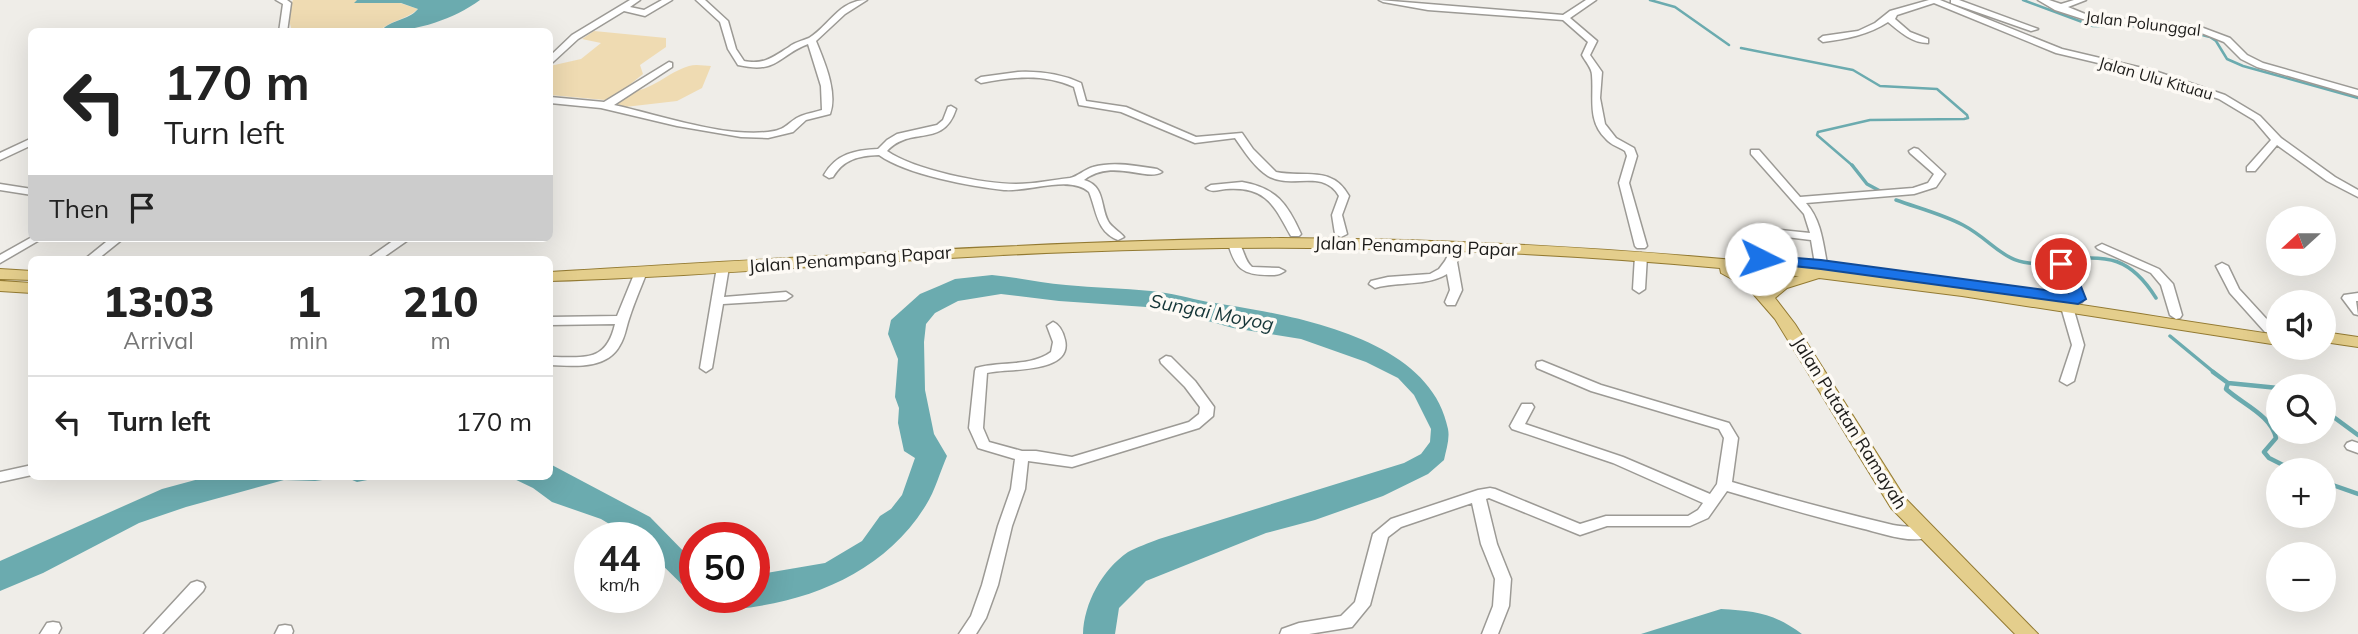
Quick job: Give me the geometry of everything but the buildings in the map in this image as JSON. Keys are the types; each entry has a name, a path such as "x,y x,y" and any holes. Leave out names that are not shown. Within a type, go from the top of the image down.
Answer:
{"main road":[{"name":"Jalan Penampang Papar","path":"553,267 1118,237 1341,234 1641,251 1762,262 2072,303 2125,316 2266,332"},
{"name":"Jalan Penampang Papar","path":"553,277 1001,250 1234,243 1641,251 1690,260 1762,262"},
{"path":"1690,260 1741,274 1767,297"},
{"path":"1762,262 1767,297"},
{"path":"1767,297 1782,285 1824,269"},
{"path":"0,274 28,276"},
{"path":"0,286 28,288"},
{"name":"Jalan Putatan Ramayah","path":"1767,297 1898,503 2028,634"},
{"name":"Jalan Penampang Papar","path":"2072,303 2098,303 2266,331"},
{"path":"2098,303 2122,311 2125,316"},
{"path":"2336,339 2358,342"},
{"path":"2336,349 2358,352"}],"street":[{"path":"280,0 287,3 284,28"},
{"path":"553,57 575,37 636,0"},
{"path":"623,8 645,13 668,0"},
{"path":"700,0 724,21 732,49 741,63 756,66 775,62 804,41 811,40 834,23 848,6 863,0"},
{"path":"1383,0 1565,18 1593,41 1586,55 1597,72 1594,93 1604,130 1608,136 1630,150 1632,156 1624,183 1641,251 1639,289"},
{"path":"1565,18 1592,0"},
{"path":"1823,39 1855,35 1884,22 1893,13 1934,0"},
{"name":"Jalan Ulu Kituau","path":"1934,0 2060,51 2152,73 2211,92 2244,108 2277,140 2331,179 2358,194"},
{"path":"1950,0 2034,29"},
{"name":"Jalan Polunggal","path":"2042,0 2058,8 2098,20 2195,28 2227,40 2244,57 2260,65 2358,93"},
{"path":"2058,8 2082,0"},
{"path":"1893,13 1893,24 1907,34 1925,41"},
{"path":"553,100 605,106 702,130 766,136 786,133 799,126 803,118 825,113 828,108 822,82 822,67 811,40"},
{"path":"605,106 669,65"},
{"path":"981,79 1024,74 1058,77 1078,85 1082,103 1123,108 1189,138 1209,139 1238,135 1249,151 1272,174 1323,179 1337,185 1344,196 1337,215 1341,234"},
{"path":"829,175 836,163 849,156 881,152 892,141 908,133 942,128 948,124 951,109"},
{"path":"2250,169 2277,140"},
{"path":"0,157 28,143"},
{"path":"1800,200 1914,191 1932,185 1940,174 1914,151"},
{"path":"881,152 896,162 998,186 1075,183 1093,189 1104,225 1118,237"},
{"path":"1755,152 1800,200 1814,226 1824,269"},
{"path":"1075,183 1086,172 1099,167 1157,172"},
{"path":"1211,188 1234,186 1266,193 1281,204 1295,234"},
{"path":"0,187 28,191"},
{"path":"1761,231 1815,237"},
{"path":"0,260 30,242"},
{"path":"95,256 113,242"},
{"path":"378,256 399,242"},
{"path":"1234,243 1245,270 1279,271"},
{"path":"1375,284 1391,280 1429,280 1451,261 1458,246"},
{"path":"2102,247 2155,271 2167,284 2175,315"},
{"path":"2046,252 2066,269 2072,303 2078,345 2067,382"},
{"path":"1451,261 1456,290 1451,302"},
{"path":"2222,266 2234,290 2266,324"},
{"path":"706,368 723,267"},
{"path":"553,361 603,358 612,352 641,272"},
{"path":"719,301 786,296"},
{"path":"2358,297 2348,298 2358,311"},
{"path":"553,321 622,320"},
{"path":"1053,326 1057,352 1045,362 1027,367 991,367 981,371 976,428 984,445 1022,456 1072,462 1184,429 1202,421 1208,412 1207,407 1190,384 1166,360"},
{"path":"1288,634 1299,629 1346,622 1354,614 1362,605 1378,541 1388,527 1478,495 1489,493 1580,530 1606,521 1690,521 1703,514 1724,485 1731,438 1724,426 1596,388 1542,365"},
{"path":"1527,407 1517,426 1618,460 1712,501"},
{"path":"967,634 978,618 990,585 1005,526 1018,489 1022,456"},
{"path":"0,477 28,471"},
{"path":"1724,485 1804,509 1903,533 1925,533"},
{"path":"1478,495 1489,544 1503,579 1501,606 1490,634"},
{"path":"152,634 197,587"}],"shaded area":[{"path":"293,0 400,3 418,9 384,28 291,28 287,13"},
{"path":"594,31 666,38 666,47 640,65 643,74 622,91 640,90 689,66 711,66 702,88 677,101 625,107 605,100 553,95 553,65 581,59 601,43 582,39"}],"water":[{"path":"357,0 480,0 458,13 411,28 384,28 418,9 401,3 354,3"},
{"name":"Sungai Moyog","path":"992,275 1057,284 1166,293 1313,323 1350,335 1384,351 1414,371 1436,397 1448,429 1444,460 1428,474 1383,496 1315,520 1266,533 1146,581 1119,608 1115,634 1083,634 1087,611 1096,588 1110,568 1128,552 1159,539 1404,463 1421,454 1430,442 1431,429 1414,395 1398,378 1366,362 1301,339 1233,328 1161,308 1001,294 958,301 935,313 926,324 925,390 934,434 947,456 926,505 907,531 884,553 859,571 832,585 770,604 770,572 825,563 862,541 880,516 891,509 902,495 915,458 904,451 898,423 899,408 895,397 898,359 888,334 891,320 920,294 955,279"},
{"path":"553,466 655,522 606,522 552,502 516,480 553,480"},
{"path":"195,480 284,480 139,523 43,573 0,591 0,561 162,489"},
{"path":"665,532 679,547 679,582 665,568"},
{"path":"1721,609 1764,614 1802,634 1641,634"}],"waterway":[{"path":"1650,0 1675,7 1729,45"},
{"path":"2023,0 2093,26 2149,26"},
{"path":"2174,28 2210,37 2216,41 2227,59 2243,66 2358,98"},
{"path":"1741,48 1853,70 1880,86 1937,89 1967,115 1968,118 1964,119 1870,120 1818,132 1817,135 1852,165"},
{"path":"1852,165 1867,184 1880,191"},
{"path":"1896,200 1963,225 2012,259 2035,263 2050,262"},
{"path":"2063,260 2093,258 2117,262 2137,274 2156,298"},
{"path":"2170,336 2216,374"},
{"path":"2213,372 2228,383"},
{"path":"2228,383 2266,387"},
{"path":"2228,383 2226,389 2262,416 2273,430 2276,438 2264,452 2269,458"},
{"path":"2336,419 2358,435"},
{"path":"2336,486 2358,494"}],"route":[{"path":"1761,259 1821,264 2078,299 2066,269 2061,264"}]}
